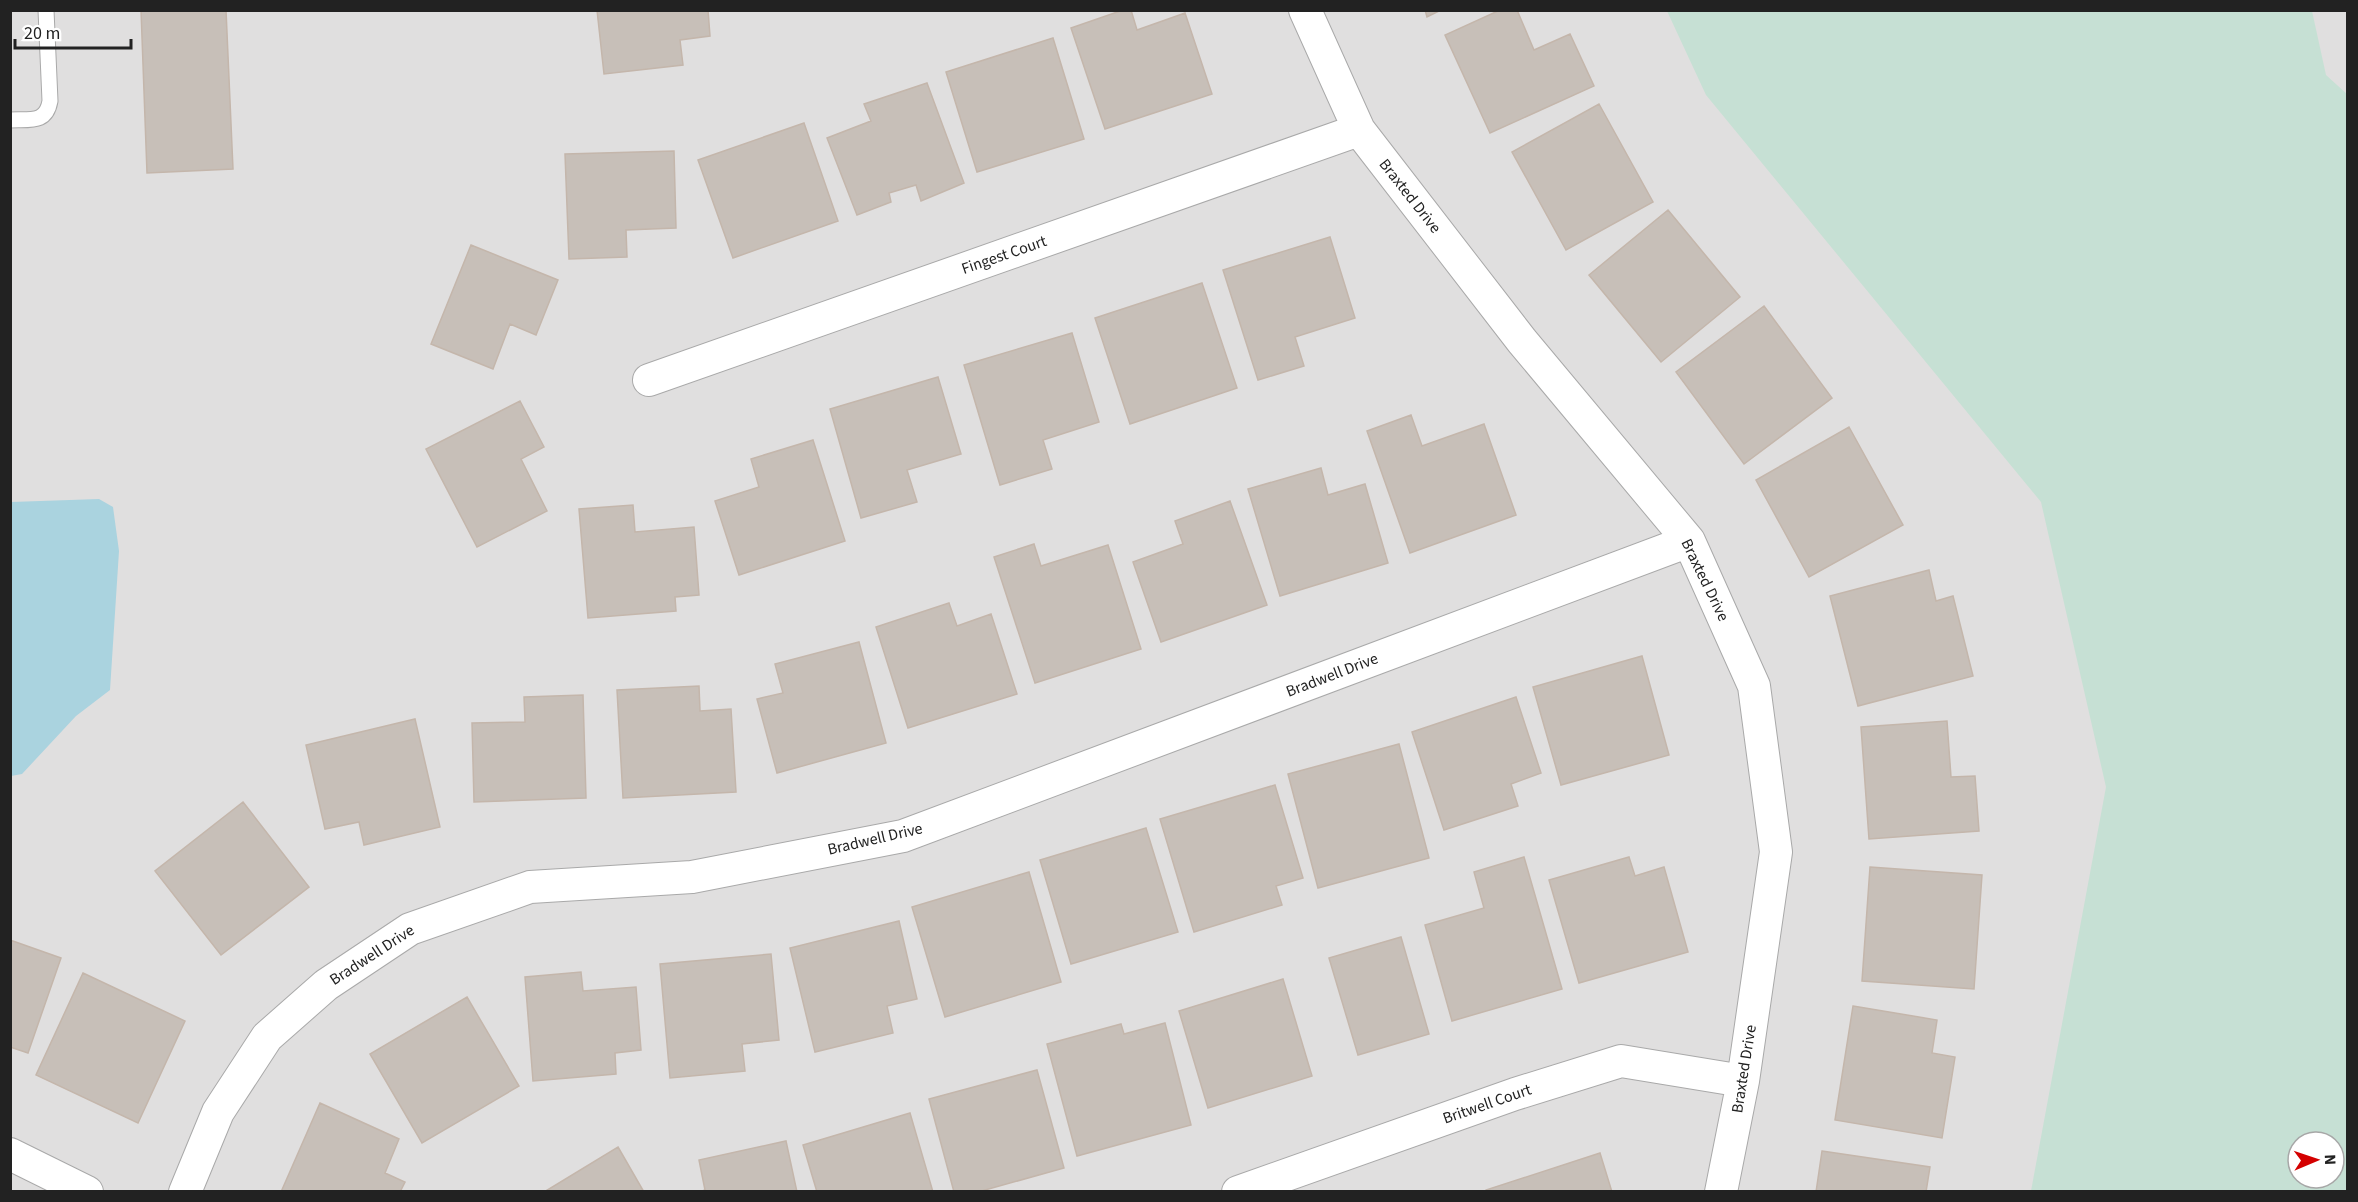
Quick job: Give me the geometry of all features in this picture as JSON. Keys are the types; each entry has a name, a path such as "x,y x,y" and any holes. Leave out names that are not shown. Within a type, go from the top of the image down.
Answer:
{"street":[{"name":"Braxted Drive","path":"1305,10 1359,129 1522,341 1689,541 1754,686 1776,852 1743,1081 1721,1191"},
{"name":"Fingest Court","path":"649,380 1359,129"},
{"name":"Bradwell Drive","path":"184,1191 218,1112 267,1037 326,985 410,928 531,887 693,877 903,836 1689,541"},
{"name":"Britwell Court","path":"1238,1191 1515,1094 1621,1061 1743,1081"},
{"path":"10,1154 87,1191"}],"lane":[{"path":"10,120 38,118 46,115 48,110 50,101 46,10"}],"shaded area":[{"path":"10,11 2347,11 2347,1191 11,1191"}],"green space":[{"path":"1667,11 2312,11 2326,75 2348,95 2347,1191 2031,1191 2106,787 2041,502 1706,95"}],"water":[{"path":"99,499 113,507 119,551 110,690 76,716 22,774 11,776 11,502"}],"building":[{"path":"141,10 226,10 233,169 147,173"},
{"path":"597,10 708,10 710,36 680,40 683,65 604,74"},
{"path":"1123,10 1131,10 1137,30 1185,13 1212,94 1105,129 1071,28"},
{"path":"1425,10 1441,10 1427,17"},
{"path":"1500,10 1517,10 1534,50 1570,34 1594,86 1490,133 1445,35"},
{"path":"1053,38 1084,139 977,172 946,72"},
{"path":"927,83 964,183 921,201 916,185 889,193 891,202 857,215 827,138 871,121 864,104"},
{"path":"1599,104 1653,202 1566,250 1512,152"},
{"path":"804,123 838,221 733,258 698,160"},
{"path":"674,151 676,228 626,230 627,257 569,259 565,154"},
{"path":"1668,210 1740,297 1661,362 1589,275"},
{"path":"1330,237 1355,318 1295,337 1304,366 1258,380 1223,270"},
{"path":"471,245 558,280 536,335 510,324 493,369 431,344"},
{"path":"1202,283 1237,388 1130,424 1095,318"},
{"path":"1764,306 1832,398 1744,464 1676,372"},
{"path":"1072,333 1099,422 1043,440 1052,469 1000,485 964,365"},
{"path":"938,377 961,454 907,470 917,502 861,518 830,409"},
{"path":"520,401 544,447 521,459 547,511 477,547 426,449"},
{"path":"1411,415 1422,446 1484,424 1516,515 1410,553 1367,431"},
{"path":"1849,427 1903,525 1809,577 1756,480"},
{"path":"813,440 845,541 739,575 715,501 759,487 751,459"},
{"path":"1321,468 1328,495 1365,484 1388,563 1280,596 1248,489"},
{"path":"1230,501 1267,605 1161,642 1133,562 1183,544 1175,521"},
{"path":"633,505 635,532 694,527 699,595 675,597 676,611 588,618 579,509"},
{"path":"1034,544 1041,566 1108,545 1141,649 1035,683 994,557"},
{"path":"1929,570 1936,601 1953,596 1973,676 1858,706 1830,596"},
{"path":"949,603 957,626 991,614 1017,694 908,728 876,627"},
{"path":"859,642 886,743 777,773 757,699 783,693 775,664"},
{"path":"1642,656 1669,755 1561,785 1533,687"},
{"path":"699,686 700,711 731,709 736,792 623,798 617,690"},
{"path":"583,695 586,798 474,802 472,723 525,722 524,697"},
{"path":"1516,697 1541,773 1511,784 1518,806 1444,830 1412,732"},
{"path":"415,719 440,827 364,845 359,822 325,829 306,745"},
{"path":"1947,721 1951,777 1975,776 1979,831 1869,839 1861,727"},
{"path":"1399,744 1429,858 1318,888 1288,774"},
{"path":"1275,785 1303,878 1276,886 1282,905 1194,932 1160,819"},
{"path":"243,802 309,887 221,955 155,871"},
{"path":"1146,828 1178,932 1071,964 1040,860"},
{"path":"1524,857 1562,989 1452,1021 1425,925 1484,908 1474,872"},
{"path":"1629,857 1635,876 1664,867 1688,952 1579,983 1549,880"},
{"path":"1870,867 1982,875 1974,989 1862,981"},
{"path":"1029,872 1061,982 945,1017 912,907"},
{"path":"899,921 917,999 887,1006 893,1033 815,1052 790,948"},
{"path":"1401,937 1429,1034 1358,1055 1329,958"},
{"path":"10,940 61,958 28,1053 10,1047"},
{"path":"771,954 779,1040 742,1044 745,1071 670,1078 660,964"},
{"path":"581,972 583,991 636,987 641,1050 615,1053 616,1074 533,1081 525,977"},
{"path":"83,973 185,1021 138,1123 36,1075"},
{"path":"1283,979 1312,1076 1208,1108 1179,1011"},
{"path":"467,997 519,1086 422,1143 370,1054"},
{"path":"1853,1006 1937,1020 1932,1053 1955,1057 1942,1138 1835,1120"},
{"path":"1165,1023 1191,1125 1077,1156 1047,1044 1121,1024 1124,1034"},
{"path":"1037,1070 1064,1168 978,1192 954,1192 929,1099"},
{"path":"320,1103 399,1139 385,1173 405,1182 400,1192 281,1192"},
{"path":"910,1113 933,1192 817,1192 803,1145"},
{"path":"786,1141 797,1192 699,1192 705,1190 699,1160"},
{"path":"618,1147 644,1192 544,1192"},
{"path":"1822,1151 1930,1167 1926,1192 1816,1192"},
{"path":"1600,1153 1612,1192 1486,1192 1486,1190"}]}
